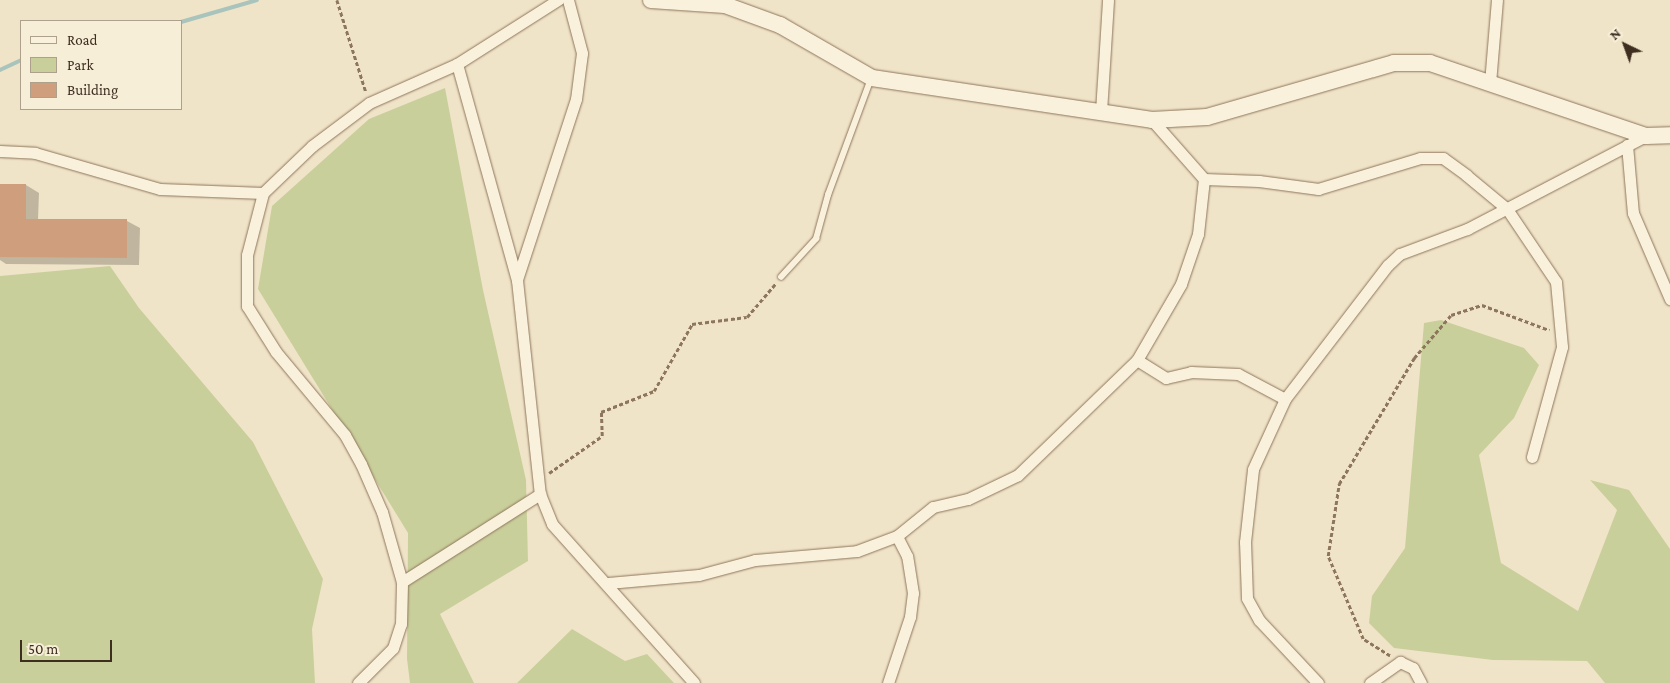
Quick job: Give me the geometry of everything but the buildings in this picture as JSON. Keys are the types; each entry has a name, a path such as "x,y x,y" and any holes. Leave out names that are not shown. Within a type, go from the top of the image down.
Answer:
{"street":[{"path":"358,683 393,648 401,624 402,582 382,512 362,464 345,435 276,352 247,306 247,255 263,193 312,146 369,103 457,64 558,0"},
{"path":"517,280 576,99 582,53 568,0"},
{"path":"651,0 725,2 780,25 872,78 1152,120 1207,116 1394,63 1430,62 1646,136 1670,135"},
{"path":"1102,112 1108,0"},
{"path":"1490,83 1497,0"},
{"path":"457,64 517,280 540,494 552,524 608,583 694,683"},
{"path":"1152,120 1204,179 1259,180 1318,189 1420,158 1444,158 1507,209 1556,282 1562,347 1532,457"},
{"path":"1318,683 1259,620 1247,598 1244,542 1253,468 1285,399 1388,265 1400,254 1467,229 1646,136"},
{"path":"1627,146 1633,213 1670,298"},
{"path":"0,151 35,153 160,189 263,193"},
{"path":"608,583 699,574 755,560 857,551 897,536 933,507 968,498 1018,475 1137,360 1180,284 1198,234 1204,179"},
{"path":"1137,360 1166,378 1191,372 1238,374 1285,399"},
{"path":"402,582 540,494"},
{"path":"888,683 910,617 913,593 907,556 897,536"},
{"path":"1370,683 1400,662 1413,668 1421,683"}],"lane":[{"path":"781,276 816,239 828,195 872,78"}],"path":[{"path":"337,0 369,103"},
{"path":"540,480 602,436 601,412 654,391 692,324 747,317 781,276"},
{"path":"1400,662 1364,639 1328,556 1339,484 1414,358 1451,315 1482,306 1561,334"}],"green space":[{"path":"445,88 483,290 526,480 528,561 440,614 474,683 410,683 407,659 408,533 258,289 272,206 369,119"},
{"path":"110,266 139,308 253,442 323,579 312,629 315,683 0,683 0,276"},
{"path":"1441,320 1524,348 1539,365 1514,418 1479,455 1501,563 1578,611 1617,510 1590,480 1629,490 1670,549 1670,683 1605,683 1587,661 1493,660 1394,648 1369,623 1372,596 1405,548 1424,323"},
{"path":"572,629 625,661 647,654 674,683 517,683"}],"waterway":[{"path":"182,22 257,0"},
{"path":"0,70 20,60"}]}
